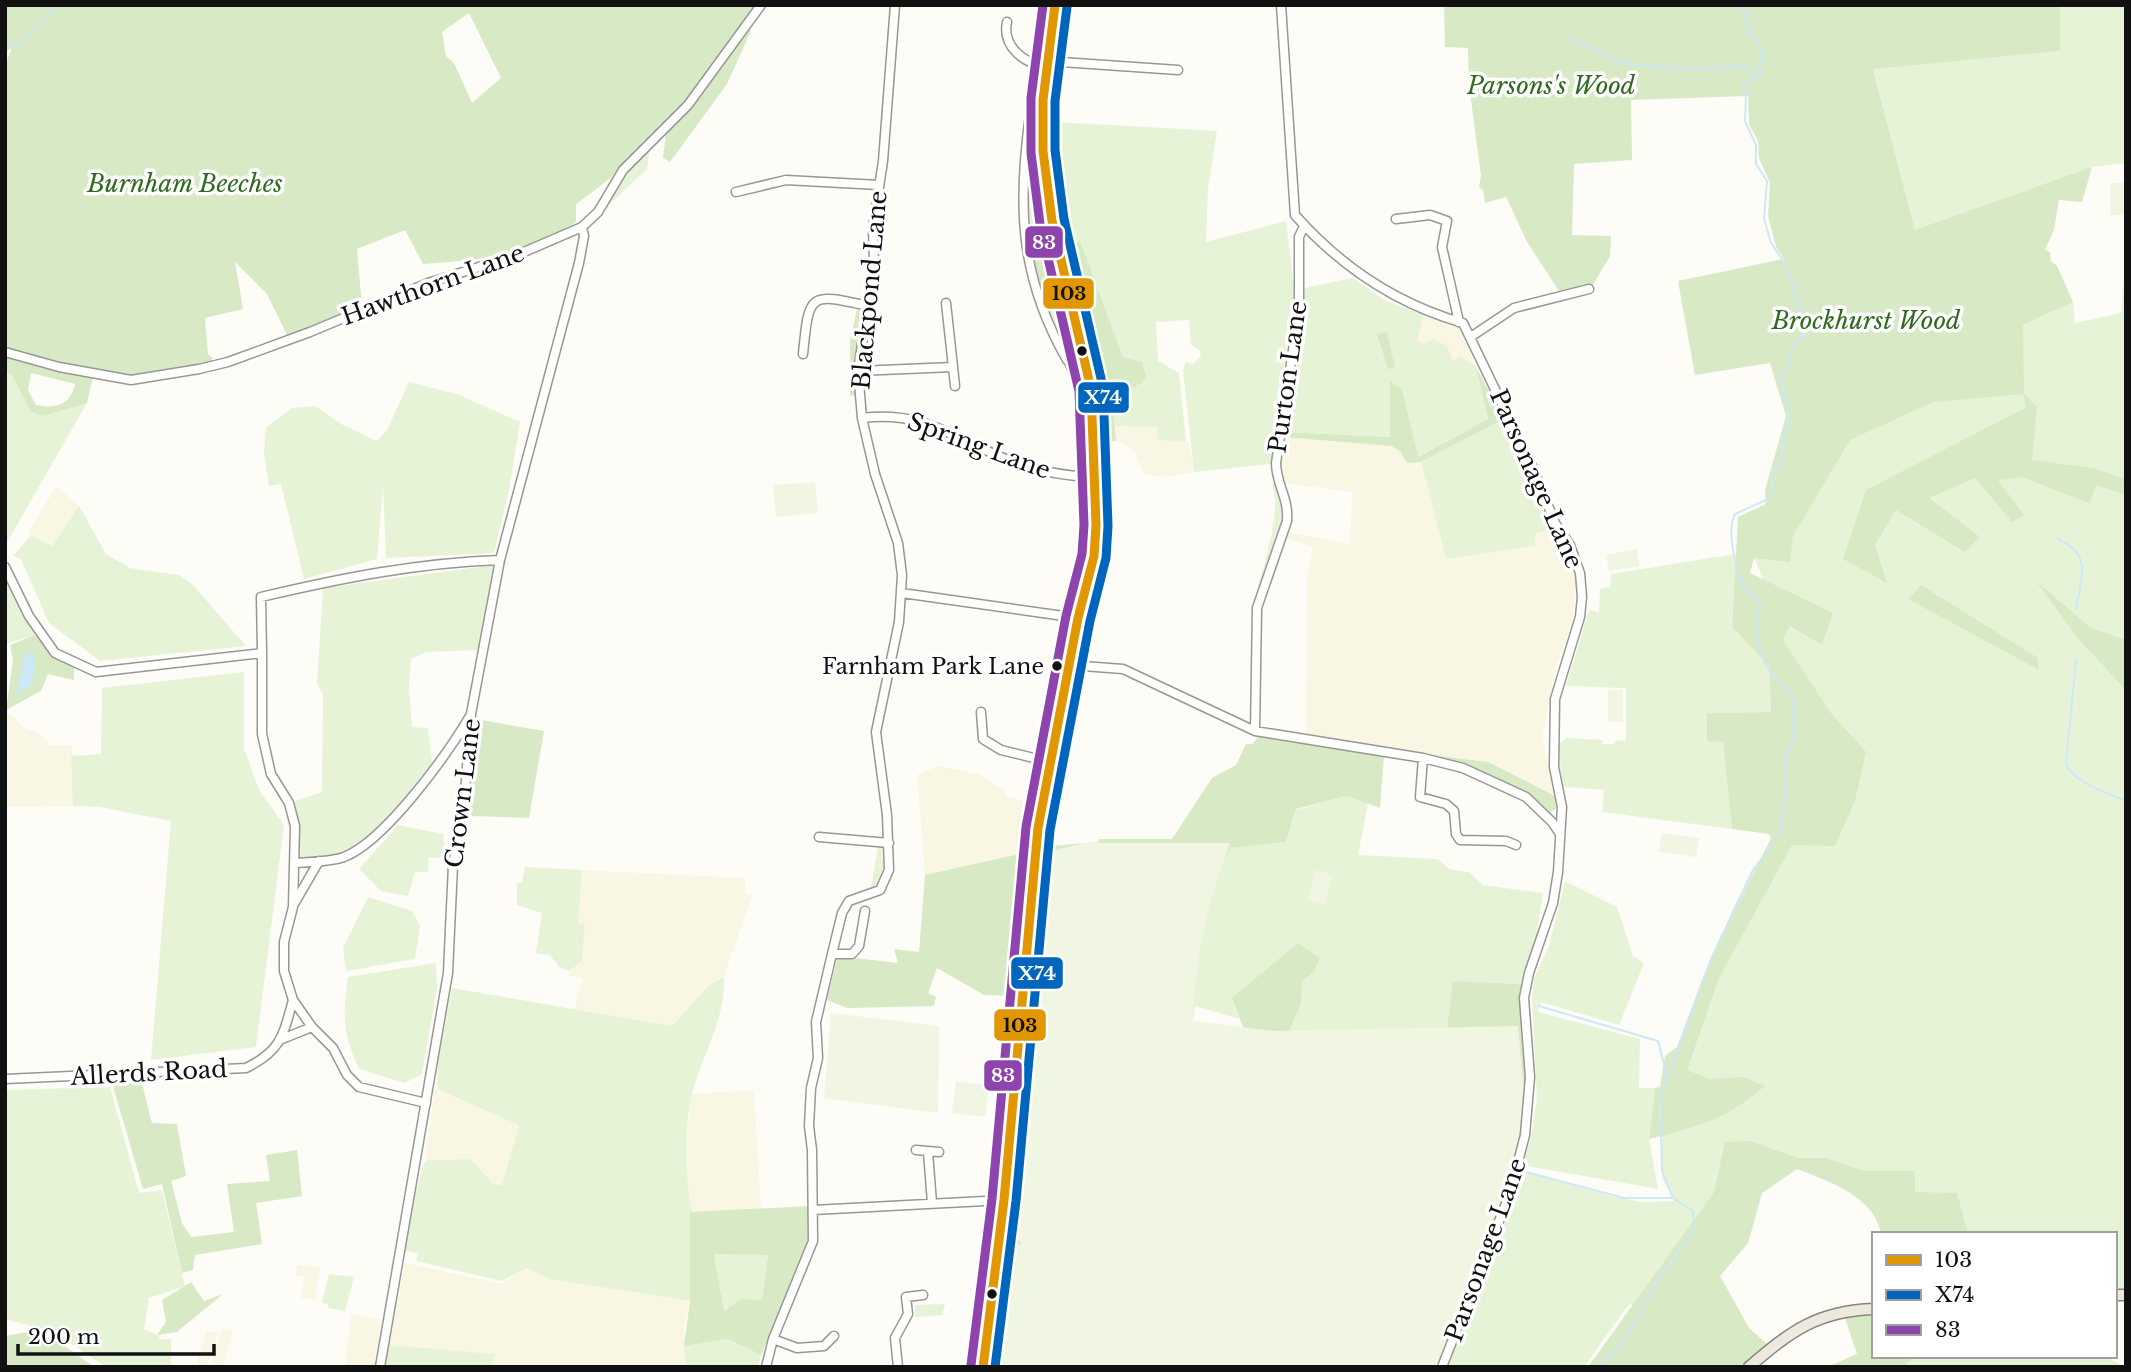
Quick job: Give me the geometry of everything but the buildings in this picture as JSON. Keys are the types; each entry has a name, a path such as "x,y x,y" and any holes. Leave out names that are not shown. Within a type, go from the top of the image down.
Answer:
{"main road":[{"path":"983,1367 1003,1200 1037,833 1078,618 1094,556 1096,478 1093,415 1086,360 1052,221 1043,151 1046,64 1055,5"},
{"path":"1749,1367 1797,1328 1835,1312 1872,1309"}],"street":[{"name":"Hawthorn Lane","path":"5,352 71,369 131,380 199,369 228,362 310,332 428,283 517,256 582,226 598,212 623,170 688,105 761,5"},
{"name":"Blackpond Lane","path":"766,1367 773,1339 813,1241 809,1126 811,1088 818,1058 816,1022 842,913 849,901 880,890 887,880 888,843 876,732 899,622 902,593 898,543 875,474 862,418 858,371 874,265 873,227 895,5"},
{"path":"1281,5 1295,215 1304,226"},
{"path":"1007,22 1006,41 1031,63 1178,70"},
{"path":"1030,115 1024,226 1032,283 1080,386"},
{"path":"1027,150 1043,151"},
{"path":"736,192 786,180 879,185"},
{"path":"1396,219 1430,215 1447,221 1442,247 1459,321"},
{"name":"Crown Lane","path":"380,1367 448,973 453,865 465,793 471,714 500,560 579,263 584,236 582,226"},
{"name":"Parsonage Lane","path":"1304,226 1374,286 1463,323 1472,336 1533,468 1545,503 1570,545 1580,573 1580,617 1555,699 1554,767 1562,807 1553,903 1529,972 1524,998 1530,1077 1525,1135 1510,1193 1442,1367"},
{"name":"Purton Lane","path":"1255,731 1257,608 1287,522 1289,508 1283,485 1276,477 1276,463 1299,310 1300,237 1304,226"},
{"path":"1472,336 1514,308 1589,289"},
{"path":"803,354 809,308 818,298 828,297 868,306"},
{"path":"946,303 955,386"},
{"path":"1069,362 1086,360"},
{"path":"858,371 953,367"},
{"name":"Spring Lane","path":"862,418 900,416 920,420 1015,462 1062,475 1096,478"},
{"path":"426,1104 359,1087 347,1075 333,1048 312,1027 293,1000 284,971 284,942 293,907 295,826 289,803 271,774 262,734 261,597 365,573 443,562 500,560"},
{"path":"5,567 29,616 55,653 96,672 262,653"},
{"path":"902,593 1078,618"},
{"path":"1069,665 1123,669 1255,731 1423,758 1463,768 1526,797 1552,821 1560,834"},
{"path":"981,712 983,739 1001,750 1050,762"},
{"path":"295,863 345,857 379,832 438,766 471,714"},
{"path":"1423,758 1420,797 1446,804 1454,811 1455,834 1460,840 1509,838 1516,845"},
{"path":"818,837 888,843"},
{"path":"293,907 319,861"},
{"path":"832,954 852,954 859,946 865,911"},
{"path":"282,1040 293,1000"},
{"name":"Allerds Road","path":"5,1079 246,1068 265,1059 282,1040 312,1027"},
{"path":"916,1150 939,1152"},
{"path":"928,1152 932,1203"},
{"path":"813,1210 1003,1200"},
{"path":"898,1367 895,1338 908,1314 906,1297 923,1296"},
{"path":"773,1339 797,1348 824,1346 834,1336"}],"shaded area":[{"path":"1424,315 1457,325 1476,367 1461,356 1453,361 1416,339"},
{"path":"1115,426 1158,427 1158,440 1189,442 1194,472 1167,477 1144,474 1134,450 1116,441"},
{"path":"1283,437 1391,446 1400,451 1407,463 1421,462 1446,559 1535,546 1534,534 1553,529 1563,541 1575,570 1576,588 1572,625 1556,666 1542,738 1555,796 1488,762 1306,738 1307,578 1313,547 1285,538 1287,532 1350,544 1352,492 1283,483 1279,463"},
{"path":"57,486 79,506 52,546 27,532"},
{"path":"5,714 10,714 24,728 38,733 50,745 72,746 73,806 10,807 5,804"},
{"path":"938,766 978,774 1006,791 1005,795 1031,803 1023,822 1019,854 925,875 917,775"},
{"path":"582,870 745,878 745,893 752,895 724,977 709,985 672,1026 574,1010 583,979 569,976 569,971 582,961 585,925 578,923"},
{"path":"435,1089 520,1124 503,1185 493,1184 471,1159 428,1160 425,1156"},
{"path":"754,1090 761,1209 690,1212 686,1185 687,1133 692,1094"},
{"path":"405,1263 501,1284 527,1268 549,1279 690,1301 684,1329 687,1367 491,1367 494,1354 389,1345"},
{"path":"297,1265 320,1267 315,1300 300,1298 305,1277 296,1276"},
{"path":"351,1314 381,1320 374,1367 345,1367"},
{"path":"222,1328 233,1331 223,1367 211,1367"},
{"path":"206,1331 218,1333 207,1367 196,1367"}],"green space":[{"name":"Burnham Beeches","path":"5,5 755,5 701,86 627,164 576,204 576,222 559,234 541,243 503,255 423,264 405,230 357,249 362,307 288,337 267,294 235,262 243,309 205,318 208,354 213,358 207,365 140,378 121,377 5,349 5,65 12,48 5,52","holes":["469,13 501,78 472,103 454,63 446,56 442,32"]},
{"path":"1444,5 2060,5 2060,51 1873,69 1915,230 2092,167 2082,202 2059,200 2054,230 2045,250 2050,252 2051,261 2057,266 2073,302 2023,325 2024,393 2037,407 2032,460 2094,468 2126,479 2126,495 2097,485 2089,503 2022,477 1998,480 2024,515 2012,522 1975,478 1929,498 1980,537 1965,552 1896,510 1875,545 1887,583 1843,559 1866,490 2025,408 2024,394 1933,402 1850,440 1793,536 1790,562 1754,558 1750,573 1833,613 1822,645 1790,626 1783,640 1830,712 1866,752 1855,801 1835,846 1792,845 1719,978 1687,1070 1710,1079 1744,1077 1765,1086 1737,1107 1710,1121 1649,1139 1655,1088 1660,1087 1665,1056 1677,1047 1705,972 1771,838 1769,834 1732,829 1723,742 1707,741 1707,713 1771,712 1769,666 1732,627 1738,517 1766,504 1765,490 1786,416 1770,363 1695,375 1678,281 1784,259 1776,247 1768,216 1770,183 1759,158 1758,141 1749,124 1748,96 1631,100 1632,160 1574,164 1572,235 1611,236 1610,256 1593,285 1561,294 1527,242 1506,197 1485,203 1483,190 1479,187 1481,176 1469,85 1468,48 1445,47"},
{"path":"2060,5 2126,5 2126,163 2092,167 1915,231 1873,68 2060,51"},
{"path":"749,25 751,31 727,84 670,162 663,158 666,133 707,87"},
{"path":"1049,119 1055,122 1217,131 1208,189 1206,242 1286,221 1294,289 1271,464 1194,472 1183,370 1186,362 1193,364 1201,356 1200,351 1191,345 1189,320 1156,322 1158,361 1179,373 1186,442 1158,440 1157,427 1115,426 1112,397 1140,384 1142,362 1123,357 1080,242 1067,244 1056,192"},
{"path":"650,148 647,169 608,206 624,175"},
{"path":"1028,158 1037,159 1051,264 1060,283 1076,356 1068,357 1039,296 1030,256"},
{"path":"1030,163 1035,163 1055,292 1042,295 1033,255"},
{"path":"2110,183 2125,183 2126,215 2110,215"},
{"path":"1080,241 1123,357 1142,362 1146,377 1140,384 1112,397 1116,441 1101,441 1098,366 1067,244"},
{"path":"2126,252 2126,479 2094,468 2031,460 2037,407 2029,428 2021,470 2126,488 2126,1288 2117,1288 2117,1232 1936,1232 1869,1190 1870,1180 1797,1169 1762,1193 1748,1243 1720,1276 1749,1328 1768,1345 1761,1351 1629,1304 1584,1367 1445,1367 1499,1239 1522,1171 1614,1197 1642,1202 1674,1201 1662,1178 1660,1095 1733,909 1752,871 1777,842 1767,590 1738,517 1766,504 1765,490 2023,325 2073,302 2075,323 2121,313"},
{"path":"1353,278 1386,301 1424,315 1417,340 1423,344 1434,339 1447,346 1453,361 1461,356 1476,367 1488,419 1417,457 1402,389 1390,382 1390,437 1284,432 1304,288"},
{"path":"857,309 862,317 855,395 850,396 850,342"},
{"path":"1387,332 1395,368 1388,369 1377,334"},
{"path":"5,354 93,377 87,403 43,416 31,412 12,375 5,371","holes":["31,373 75,384 70,397 56,406 36,405 28,390"]},
{"path":"1476,367 1495,402 1500,421 1421,462 1407,463 1400,451 1391,446 1283,437 1284,432 1390,437 1390,381 1402,389 1418,457 1488,419"},
{"path":"5,371 12,375 31,412 43,416 87,403 6,544"},
{"path":"409,382 457,394 520,422 509,490 494,553 386,558 383,485 377,559 304,579 281,484 269,486 264,454 266,428 292,408 315,406 343,425 377,441 387,430"},
{"path":"1500,421 1553,529 1535,534 1535,546 1446,559 1421,462"},
{"path":"815,482 818,513 776,517 773,485"},
{"path":"1279,483 1287,509 1256,596 1275,510 1272,484"},
{"path":"79,506 106,554 130,568 179,575 193,585 246,646 100,661 49,623 21,559 13,556 31,535 52,546"},
{"path":"1637,549 1639,566 1609,571 1606,555"},
{"path":"1736,554 1732,627 1769,666 1771,712 1707,713 1723,741 1732,829 1602,812 1604,790 1563,787 1558,745 1566,738 1603,740 1602,744 1614,744 1617,740 1626,741 1626,688 1566,686 1589,610 1599,612 1600,589 1610,587 1611,574"},
{"path":"493,565 479,650 426,652 411,659 409,687 412,727 428,728 432,763 380,828 342,853 298,861 295,801 322,792 323,695 317,683 323,588"},
{"path":"5,580 35,635 5,644"},
{"path":"2035,580 2091,628 2126,640 2126,690 2080,641"},
{"path":"1921,585 2038,658 2039,670 1908,599"},
{"path":"35,635 53,657 74,667 74,680 48,674 41,691 6,710 13,660 10,645"},
{"path":"244,672 244,749 260,792 284,825 256,1047 151,1060 171,821 100,807 73,806 71,756 101,754 102,688"},
{"path":"1608,690 1623,690 1623,722 1608,722"},
{"path":"481,720 544,731 529,818 469,816"},
{"path":"1258,736 1384,755 1380,808 1347,796 1296,809 1286,842 1231,848 1191,882 1028,1257 985,1367 1039,847 1098,842 1099,839 1172,839 1212,778 1236,765 1246,744 1253,744"},
{"path":"1432,755 1488,762 1555,796 1556,809 1549,813 1519,789"},
{"path":"1347,796 1368,803 1358,855 1438,859 1449,869 1469,872 1483,885 1543,893 1536,938 1522,984 1454,981 1477,1278 1431,1367 1011,1367 1288,1034 1301,1004 1302,982 1314,972 1232,998 1239,1019 1195,1006 1188,1062 1049,1242 1191,882 1231,848 1286,842 1296,810"},
{"path":"398,825 443,834 445,853 440,858 429,857 428,872 415,872 408,896 381,891 359,869"},
{"path":"1662,833 1699,838 1696,857 1659,852"},
{"path":"1083,843 1230,843 1204,930 1196,977 1193,1021 1275,1031 1518,1026 1524,1090 1516,1166 1487,1246 1471,1272 1470,1284 1443,1354 1434,1367 987,1367 1003,1250 1022,1244 1007,1227 1045,853"},
{"path":"881,846 884,869 878,885 871,888 878,847"},
{"path":"1019,854 1016,879 1022,923 1015,996 984,995 937,968 928,993 936,997 934,1006 847,1008 827,1000 838,956 898,963 894,949 919,952 925,875"},
{"path":"525,867 582,870 578,923 585,924 582,961 569,971 560,968 550,955 536,953 542,913 517,905 517,883 522,883"},
{"path":"1315,870 1332,875 1325,905 1308,901"},
{"path":"1565,881 1617,907 1633,956 1644,963 1619,1025 1541,1002 1538,1012 1640,1039 1639,1088 1655,1088 1649,1138 1658,1189 1521,1165 1530,1143 1537,1099 1532,999 1534,978 1549,946"},
{"path":"368,897 412,911 420,926 415,959 346,971 343,948"},
{"path":"1298,943 1320,958 1314,972 1302,982 1301,1004 1288,1034 1245,1033 1232,998"},
{"path":"436,963 437,989 422,1074 405,1083 359,1069 345,1024 348,977"},
{"path":"724,977 716,1027 698,1075 687,1122 686,1162 694,1236 690,1301 549,1279 527,1268 502,1281 416,1261 418,1253 403,1250 423,1164 428,1160 471,1159 493,1184 502,1185 519,1125 437,1089 438,1061 452,988 672,1026 709,985"},
{"path":"1453,981 1522,984 1521,1014 1526,1087 1524,1124 1514,1169 1477,1278 1464,1273 1447,1029"},
{"path":"831,1013 939,1026 938,1113 824,1098"},
{"path":"141,1080 152,1123 177,1124 186,1176 171,1181 182,1223 191,1237 234,1232 227,1184 270,1181 266,1155 297,1150 302,1196 256,1203 262,1244 195,1255 193,1270 182,1273 162,1184 143,1189 112,1083"},
{"path":"956,1081 989,1086 985,1117 952,1113"},
{"path":"110,1087 139,1193 162,1190 185,1286 149,1298 144,1329 160,1336 158,1339 171,1339 171,1367 106,1367 54,1332 5,1319 5,1090"},
{"path":"1750,1141 1798,1158 1826,1158 1864,1171 1915,1171 1915,1192 1957,1193 1967,1232 1880,1232 1870,1210 1860,1200 1836,1185 1797,1169 1762,1193 1748,1243 1720,1276 1749,1328 1768,1345 1742,1367 1588,1367 1714,1192 1725,1142"},
{"path":"810,1206 808,1245 761,1355 728,1339 684,1346 690,1301 690,1212","holes":["714,1254 768,1255 762,1300 742,1299 724,1311"]},
{"path":"714,1254 768,1255 762,1301 724,1311"},
{"path":"329,1274 354,1277 345,1311 328,1308 328,1304 322,1303"},
{"path":"191,1282 204,1301 223,1294 177,1332 157,1335 166,1322 162,1300"},
{"path":"945,1304 942,1315 915,1317 915,1305"},
{"path":"1872,1315 1872,1358 1914,1358 1903,1367 1827,1367 1857,1354 1845,1318"},
{"path":"33,1331 62,1344 94,1367 5,1367 5,1336"},
{"path":"728,1339 761,1355 758,1367 687,1367 684,1346"},
{"path":"389,1345 495,1354 491,1367 385,1367"},
{"path":"1914,1358 2108,1358 2126,1367 1903,1367"}],"water":[{"path":"25,653 34,654 33,678 24,690 17,694"}],"waterway":[{"path":"12,48 39,27 56,5"},
{"path":"1740,5 1750,26 1749,34 1755,37 1762,52 1760,59 1763,61 1758,66 1762,73 1742,86 1746,94 1745,121 1756,145 1756,164 1767,181 1764,219 1771,243 1785,263 1805,323 1804,334 1792,348 1789,365 1780,377 1789,408 1781,461 1771,477 1773,489 1768,499 1735,514 1732,521 1732,541 1739,575 1747,591 1760,603 1758,635 1762,656 1773,675 1794,698 1794,738 1785,760 1787,790 1779,836"},
{"path":"1571,40 1629,64 1692,69 1743,66 1756,76"},
{"path":"2058,539 2069,545 2080,559 2082,577 2076,609"},
{"path":"2076,660 2066,764 2070,771 2084,782 2126,801"},
{"path":"1601,1367 1626,1339 1658,1280 1694,1231 1693,1211 1673,1198 1662,1170 1660,1097 1711,959 1753,870 1773,843"},
{"path":"1539,1006 1658,1041 1667,1076"},
{"path":"1526,1172 1624,1198 1672,1198"}],"transit line":[{"name":"83","path":"971,1365 992,1199 1026,827 1066,616 1082,554 1084,525 1079,391 1040,224 1031,153 1031,98 1043,5"},
{"name":"103","path":"983,1367 1004,1200 1038,828 1078,618 1094,556 1096,525 1091,389 1052,221 1043,151 1043,100 1055,5"},
{"name":"X74","path":"995,1367 1016,1201 1050,830 1090,621 1106,558 1108,526 1103,387 1064,219 1055,150 1055,101 1067,7"}],"place":[{"name":"Farnham Park Lane","path":"1057,666"}],"park label":[{"name":"Parsons's Wood","path":"1551,86"},
{"name":"Brockhurst Wood","path":"1866,321"}]}
